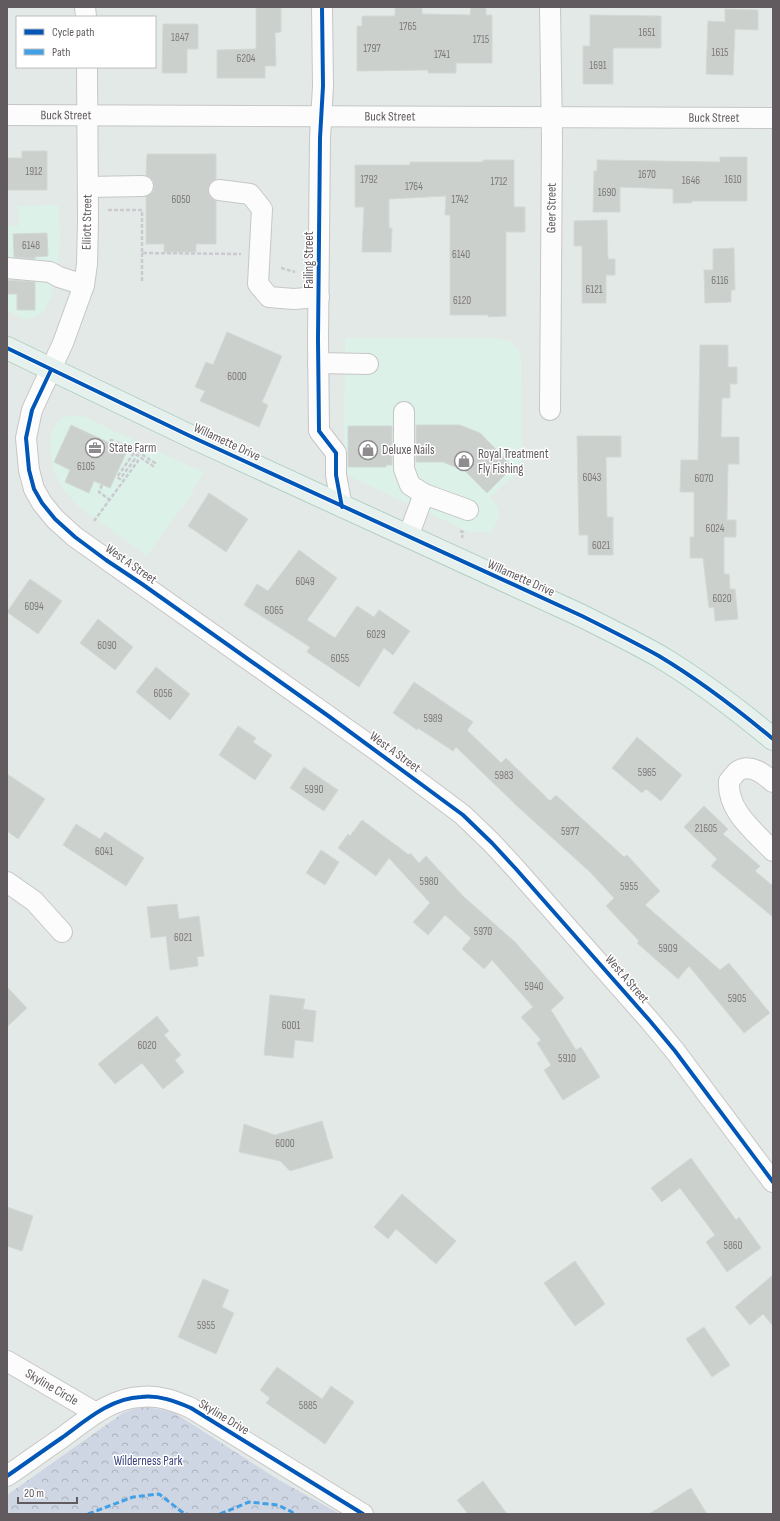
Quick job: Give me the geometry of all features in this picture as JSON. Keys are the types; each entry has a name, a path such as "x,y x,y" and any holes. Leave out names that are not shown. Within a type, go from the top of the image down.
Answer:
{"main road":[{"name":"Willamette Drive","path":"7,348 342,507 582,616 659,657 719,696 773,740"}],"street":[{"name":"Failing Street","path":"322,7 323,86 321,116 318,363 319,431 336,453 336,474 342,507"},
{"name":"Geer Street","path":"550,7 552,118 550,410"},
{"name":"Elliott Street","path":"51,370 63,343 84,285 87,264 87,68"},
{"name":"Buck Street","path":"7,115 773,118"},
{"path":"88,187 143,186"},
{"path":"218,190 250,194 262,209 258,284 269,297 294,299 319,297"},
{"path":"7,268 50,272 59,277 84,285"},
{"path":"318,363 368,364"},
{"name":"West A Street","path":"51,370 32,410 28,427 27,447 29,470 34,489 54,519 106,560 321,711 463,815 511,864 650,1021 773,1182"},
{"path":"404,412 404,469 410,485 424,494 468,510"},
{"path":"408,537 424,494"},
{"path":"773,782 763,773 752,768 739,770 729,781 730,798 738,813 773,851"},
{"path":"7,882 34,901 62,932"},
{"name":"Skyline Circle","path":"7,1361 96,1413"},
{"name":"Skyline Drive","path":"7,1476 96,1413 114,1403 131,1398 151,1396 174,1401 191,1408 364,1514"}],"path":[{"path":"108,210 142,210 142,283"},
{"path":"142,253 241,254"},
{"path":"281,268 295,272"},
{"path":"94,521 138,461 135,459 120,479 117,478 134,453 153,466 155,463 132,448 111,440 109,443"},
{"path":"102,485 99,492 110,500"}],"shaded area":[{"path":"58,205 60,238 58,262 51,297 44,311 35,317 24,319 7,310 7,226 19,226 18,206"},
{"path":"345,338 492,338 510,341 519,350 521,362 522,463 516,473 490,497 498,508 499,518 491,532 469,532 353,478 348,474 345,467 344,457"},
{"path":"73,415 85,417 204,472 188,499 147,555 76,504 63,488 56,475 51,459 50,438 54,427 61,419"}],"green space":[{"name":"Wilderness Park","path":"148,1407 173,1412 279,1480 340,1514 7,1514 7,1495 123,1413 134,1409"}],"building":[{"path":"256,7 281,7 281,32 275,33 276,66 265,66 265,78 217,78 217,50 256,49"},
{"path":"395,7 422,8 422,14 470,15 471,7 486,7 486,15 492,15 492,63 456,63 456,73 428,73 428,70 357,71 357,26 362,26 362,16 395,16"},
{"path":"725,9 758,10 758,30 735,29 733,75 706,74 708,21 725,22"},
{"path":"590,15 661,16 661,48 613,48 613,84 583,84 583,46 590,46"},
{"path":"163,24 198,24 198,49 187,49 187,73 162,73"},
{"path":"22,151 47,151 47,190 7,190 7,158 22,158"},
{"path":"147,154 216,154 216,179 210,183 208,189 209,195 216,201 216,244 196,244 196,252 164,252 164,244 146,244 146,197 153,192 154,186 153,180 146,175"},
{"path":"720,157 747,157 747,201 692,201 692,203 673,203 673,189 620,187 620,212 593,212 594,171 597,171 597,160 720,162"},
{"path":"483,160 514,160 514,207 525,207 525,232 506,232 506,316 488,317 488,315 450,315 450,215 445,215 446,196 389,199 389,228 392,228 391,252 362,252 364,207 355,207 355,165 410,165 410,162 483,162"},
{"path":"607,220 608,259 615,259 615,275 606,275 606,303 582,303 582,246 574,246 574,221"},
{"path":"47,233 48,256 35,257 35,259 14,257 13,234"},
{"path":"734,248 735,290 731,290 731,302 705,303 704,270 713,270 713,249"},
{"path":"7,280 35,282 35,310 17,310 17,294 7,294"},
{"path":"227,332 282,356 262,402 268,405 259,427 200,401 205,391 195,387 206,362 213,365"},
{"path":"700,345 728,345 728,367 737,367 737,384 730,384 730,398 722,398 721,437 739,437 739,464 728,464 727,520 736,520 736,537 724,537 724,574 729,574 730,589 735,589 738,619 715,621 714,607 709,608 703,558 690,558 690,537 694,537 694,492 680,492 681,460 698,460"},
{"path":"71,425 127,451 110,488 94,481 89,493 65,482 70,470 54,462"},
{"path":"416,425 460,425 480,433 513,467 487,493 465,471 443,462 416,462"},
{"path":"348,426 392,426 392,465 386,465 386,467 348,467"},
{"path":"577,436 621,436 621,457 606,457 607,517 613,517 613,555 588,555 588,535 579,535"},
{"path":"209,493 248,519 226,552 188,526"},
{"path":"299,550 337,578 307,620 335,638 357,606 374,617 379,610 410,631 393,655 384,648 359,687 307,652 310,647 244,605 257,584 268,591"},
{"path":"30,579 62,601 38,634 7,612"},
{"path":"98,619 133,647 115,670 80,643"},
{"path":"156,667 190,694 170,720 136,692"},
{"path":"414,682 473,722 467,730 501,763 506,758 550,801 556,795 624,857 627,855 660,891 645,905 720,970 729,963 770,1013 744,1033 689,966 678,979 637,943 639,941 606,906 614,898 590,872 517,806 456,747 453,751 418,728 417,730 393,713"},
{"path":"238,726 256,738 253,742 272,755 255,780 219,755"},
{"path":"637,737 682,775 661,801 646,789 642,793 612,768"},
{"path":"304,767 338,790 324,811 290,788"},
{"path":"7,774 45,799 18,839 7,831"},
{"path":"704,806 728,829 723,834 760,866 755,871 773,886 773,917 711,866 717,859 684,827"},
{"path":"362,820 409,855 410,853 419,863 426,856 464,897 515,942 564,998 551,1010 576,1050 581,1047 600,1077 563,1100 544,1070 551,1065 537,1043 541,1040 521,1017 533,1007 492,960 484,969 462,949 471,938 445,915 428,935 413,922 430,903 389,858 376,876 338,848 348,834 350,836"},
{"path":"76,824 100,839 105,832 144,858 126,886 63,845"},
{"path":"321,850 339,862 325,885 306,873"},
{"path":"177,904 179,919 199,916 204,956 197,957 198,966 170,970 166,936 151,938 147,907"},
{"path":"7,987 27,1008 7,1027"},
{"path":"270,995 305,999 303,1009 316,1011 313,1042 295,1040 293,1058 264,1055"},
{"path":"157,1016 169,1031 164,1035 181,1055 175,1060 184,1072 163,1089 142,1063 115,1084 98,1064"},
{"path":"322,1121 333,1158 290,1171 280,1161 239,1152 244,1124 275,1135"},
{"path":"691,1158 736,1220 739,1217 761,1248 727,1272 706,1242 715,1235 680,1188 662,1202 651,1188"},
{"path":"402,1194 456,1241 436,1264 396,1229 388,1239 374,1227"},
{"path":"7,1207 33,1216 22,1251 7,1246"},
{"path":"575,1261 605,1304 575,1326 544,1283"},
{"path":"773,1275 773,1326 763,1314 750,1325 735,1307"},
{"path":"203,1279 229,1290 222,1307 234,1313 216,1354 178,1337"},
{"path":"704,1327 730,1365 712,1377 686,1339"},
{"path":"277,1367 322,1399 331,1386 354,1402 325,1444 266,1403 270,1398 260,1390"},
{"path":"483,1481 507,1514 468,1514 457,1500"},
{"path":"691,1488 707,1514 649,1514"}],"marked path":[{"path":"88,1514 133,1497 159,1494 182,1512 187,1514"},
{"path":"220,1514 249,1502 278,1505 292,1512 293,1514"}],"cycle path":[{"path":"322,7 323,86 320,138 318,339 319,431 336,453 336,475 342,507"},
{"path":"7,348 192,437 582,616 659,656 689,675 732,706 773,739"},
{"path":"51,370 32,410 26,438 29,470 34,489 42,503 55,519 75,537 106,560 327,715 463,815 516,869 650,1021 675,1051 773,1182"},
{"path":"7,1476 99,1411 119,1401 130,1398 154,1397 173,1401 191,1408 363,1514"}],"place":[{"name":"State Farm","path":"95,448"},
{"name":"Deluxe Nails","path":"368,450"},
{"name":"Royal Treatment Fly Fishing","path":"464,461"}]}
